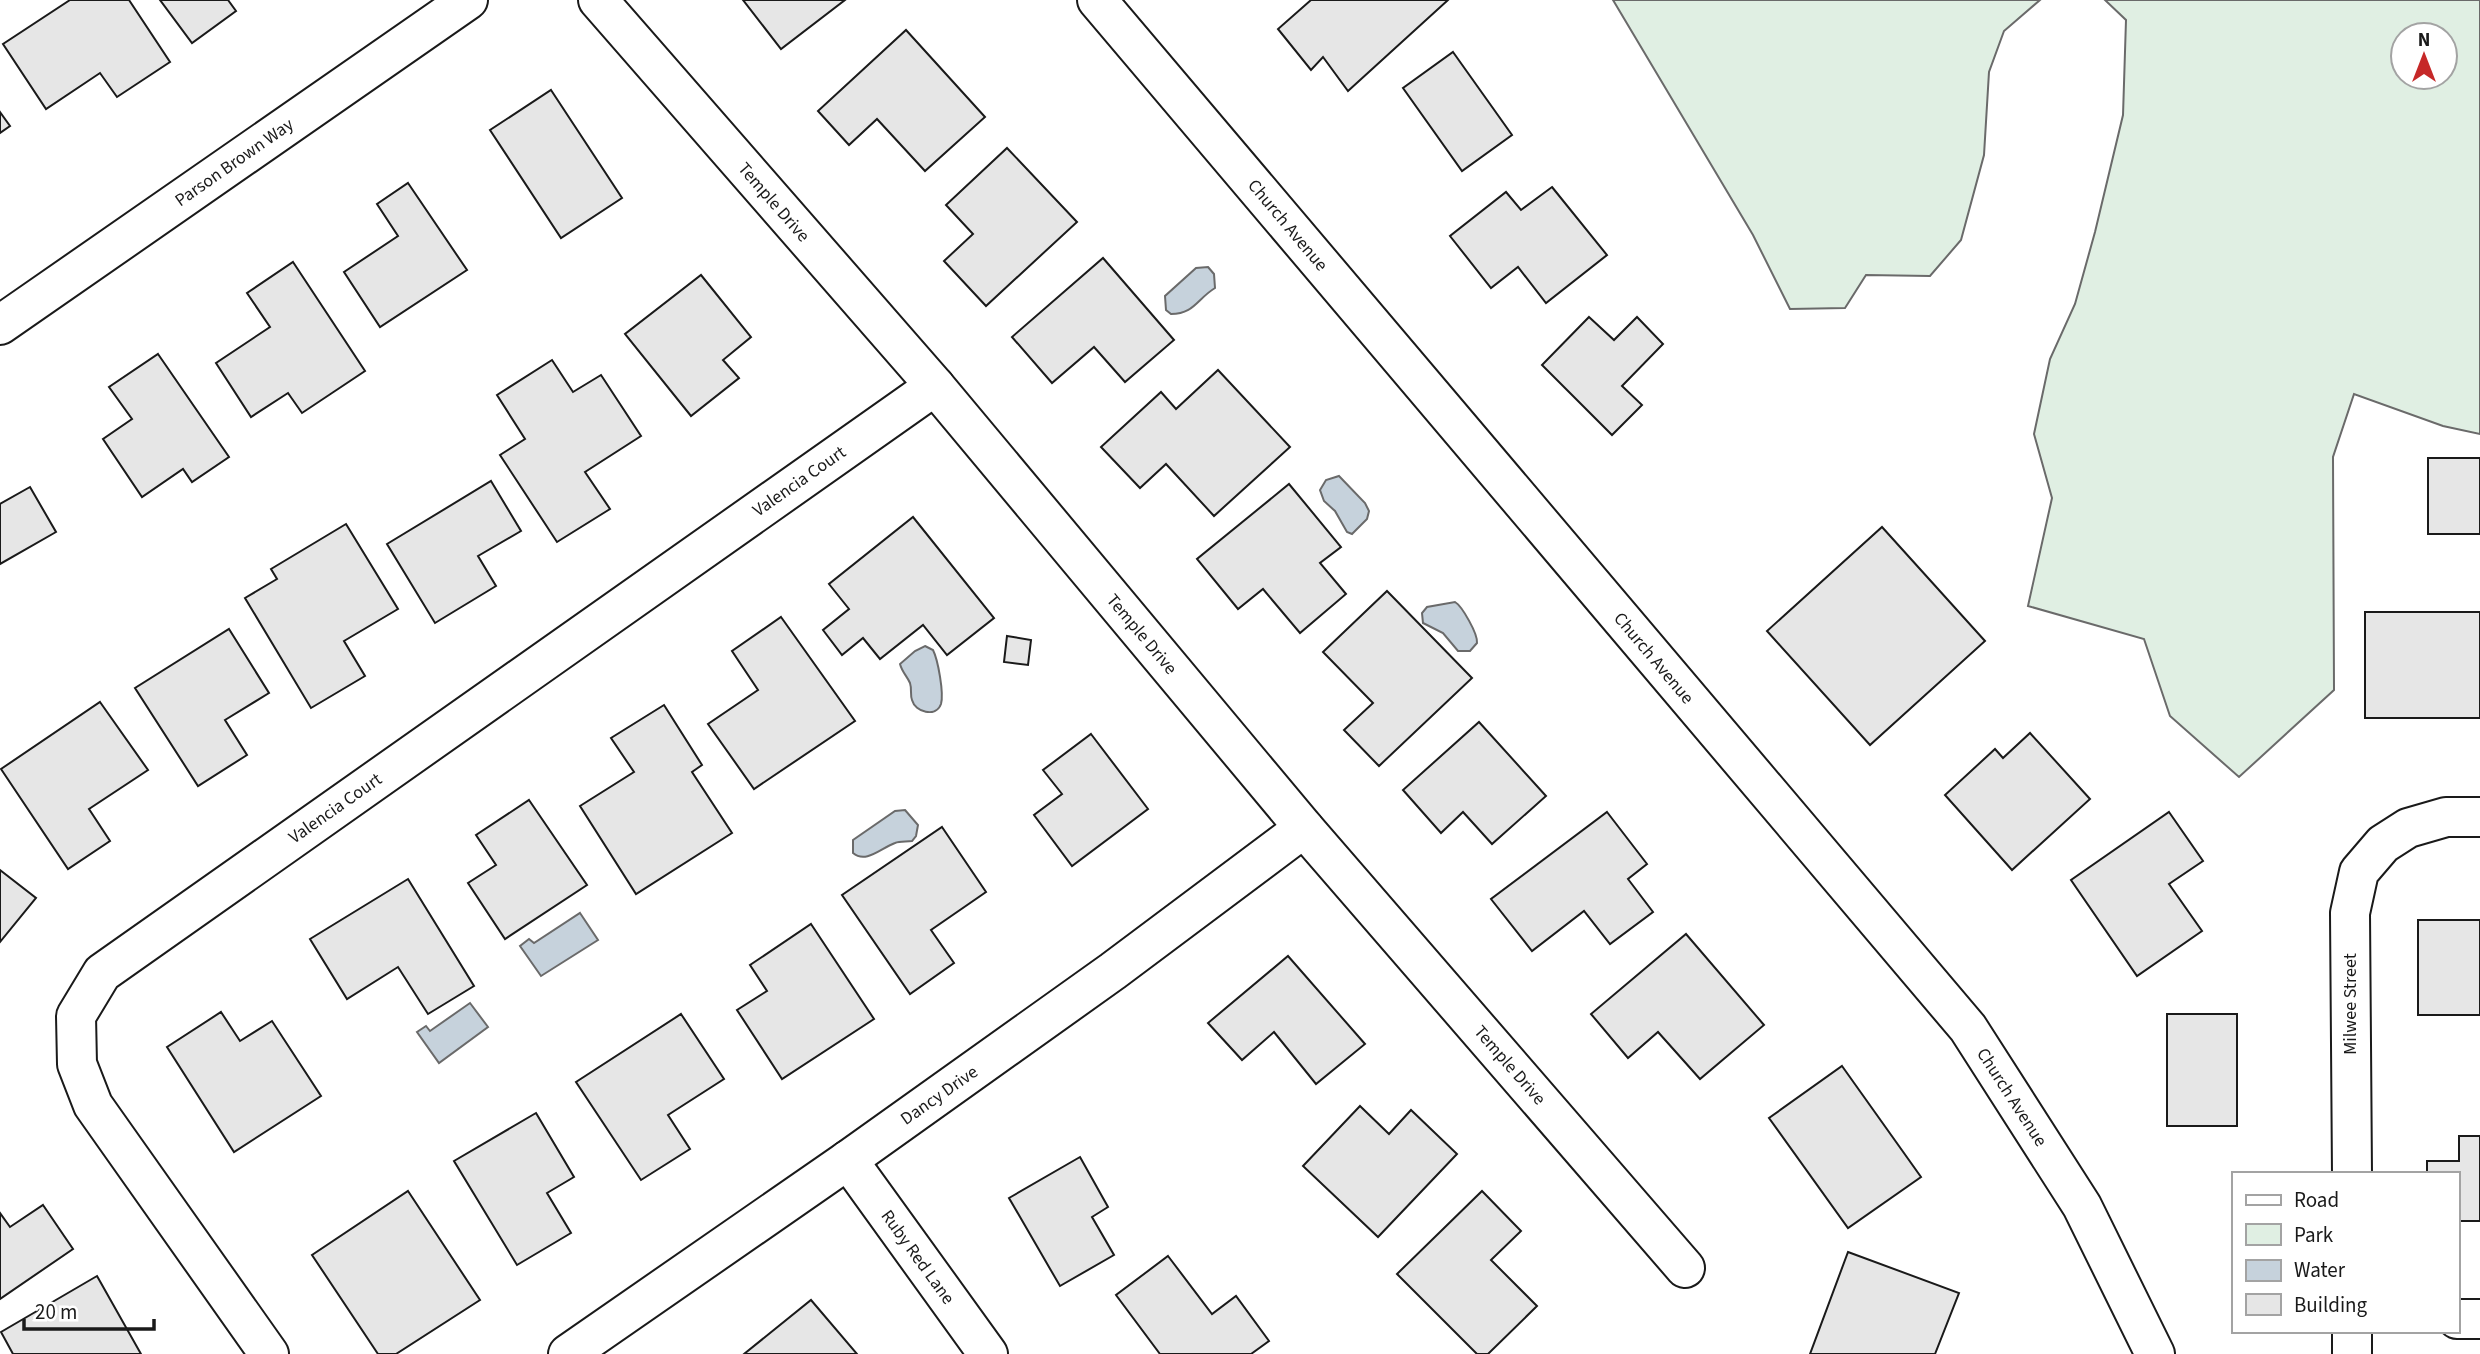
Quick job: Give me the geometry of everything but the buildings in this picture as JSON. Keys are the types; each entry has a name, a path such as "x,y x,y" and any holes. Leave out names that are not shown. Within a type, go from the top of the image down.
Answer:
{"street":[{"name":"Parson Brown Way","path":"0,325 468,0"},
{"name":"Temple Drive","path":"598,0 935,386 1304,828 1685,1268"},
{"name":"Church Avenue","path":"1097,0 1968,1028 2082,1206 2155,1354"},
{"name":"Valencia Court","path":"269,1354 93,1105 77,1064 76,1016 102,973 935,386"},
{"name":"Milwee Street","path":"2351,1172 2350,913 2359,872 2383,844 2408,828 2446,817 2480,817"},
{"name":"Dancy Drive","path":"568,1354 848,1160 1113,971 1304,828"},
{"name":"Ruby Red Lane","path":"848,1160 988,1354"},
{"path":"2459,1319 2480,1319"},
{"path":"2352,1333 2352,1354"}],"green space":[{"path":"1613,0 2040,0 2004,31 1989,72 1984,155 1961,240 1930,276 1866,275 1845,308 1790,309 1753,235"},
{"path":"2105,0 2480,0 2480,434 2443,426 2354,394 2333,457 2334,690 2239,777 2170,716 2144,639 2028,606 2052,498 2034,434 2050,359 2075,304 2123,115 2126,20"}],"water":[{"path":"1208,267 1214,274 1215,288 1185,311 1171,314 1166,310 1165,296 1196,268"},
{"path":"1339,476 1365,503 1369,511 1367,519 1352,534 1347,532 1335,511 1324,501 1320,490 1326,480"},
{"path":"1455,602 1475,633 1477,643 1470,651 1458,651 1443,633 1423,623 1422,613 1427,607"},
{"path":"925,646 933,650 941,685 941,704 935,711 930,712 917,708 914,704 910,683 900,664"},
{"path":"905,810 918,825 912,841 895,843 868,856 853,853 853,840 895,811"},
{"path":"580,913 598,940 541,976 520,946 529,939 534,943"},
{"path":"470,1003 488,1027 439,1063 417,1032 426,1026 430,1031"}]}
